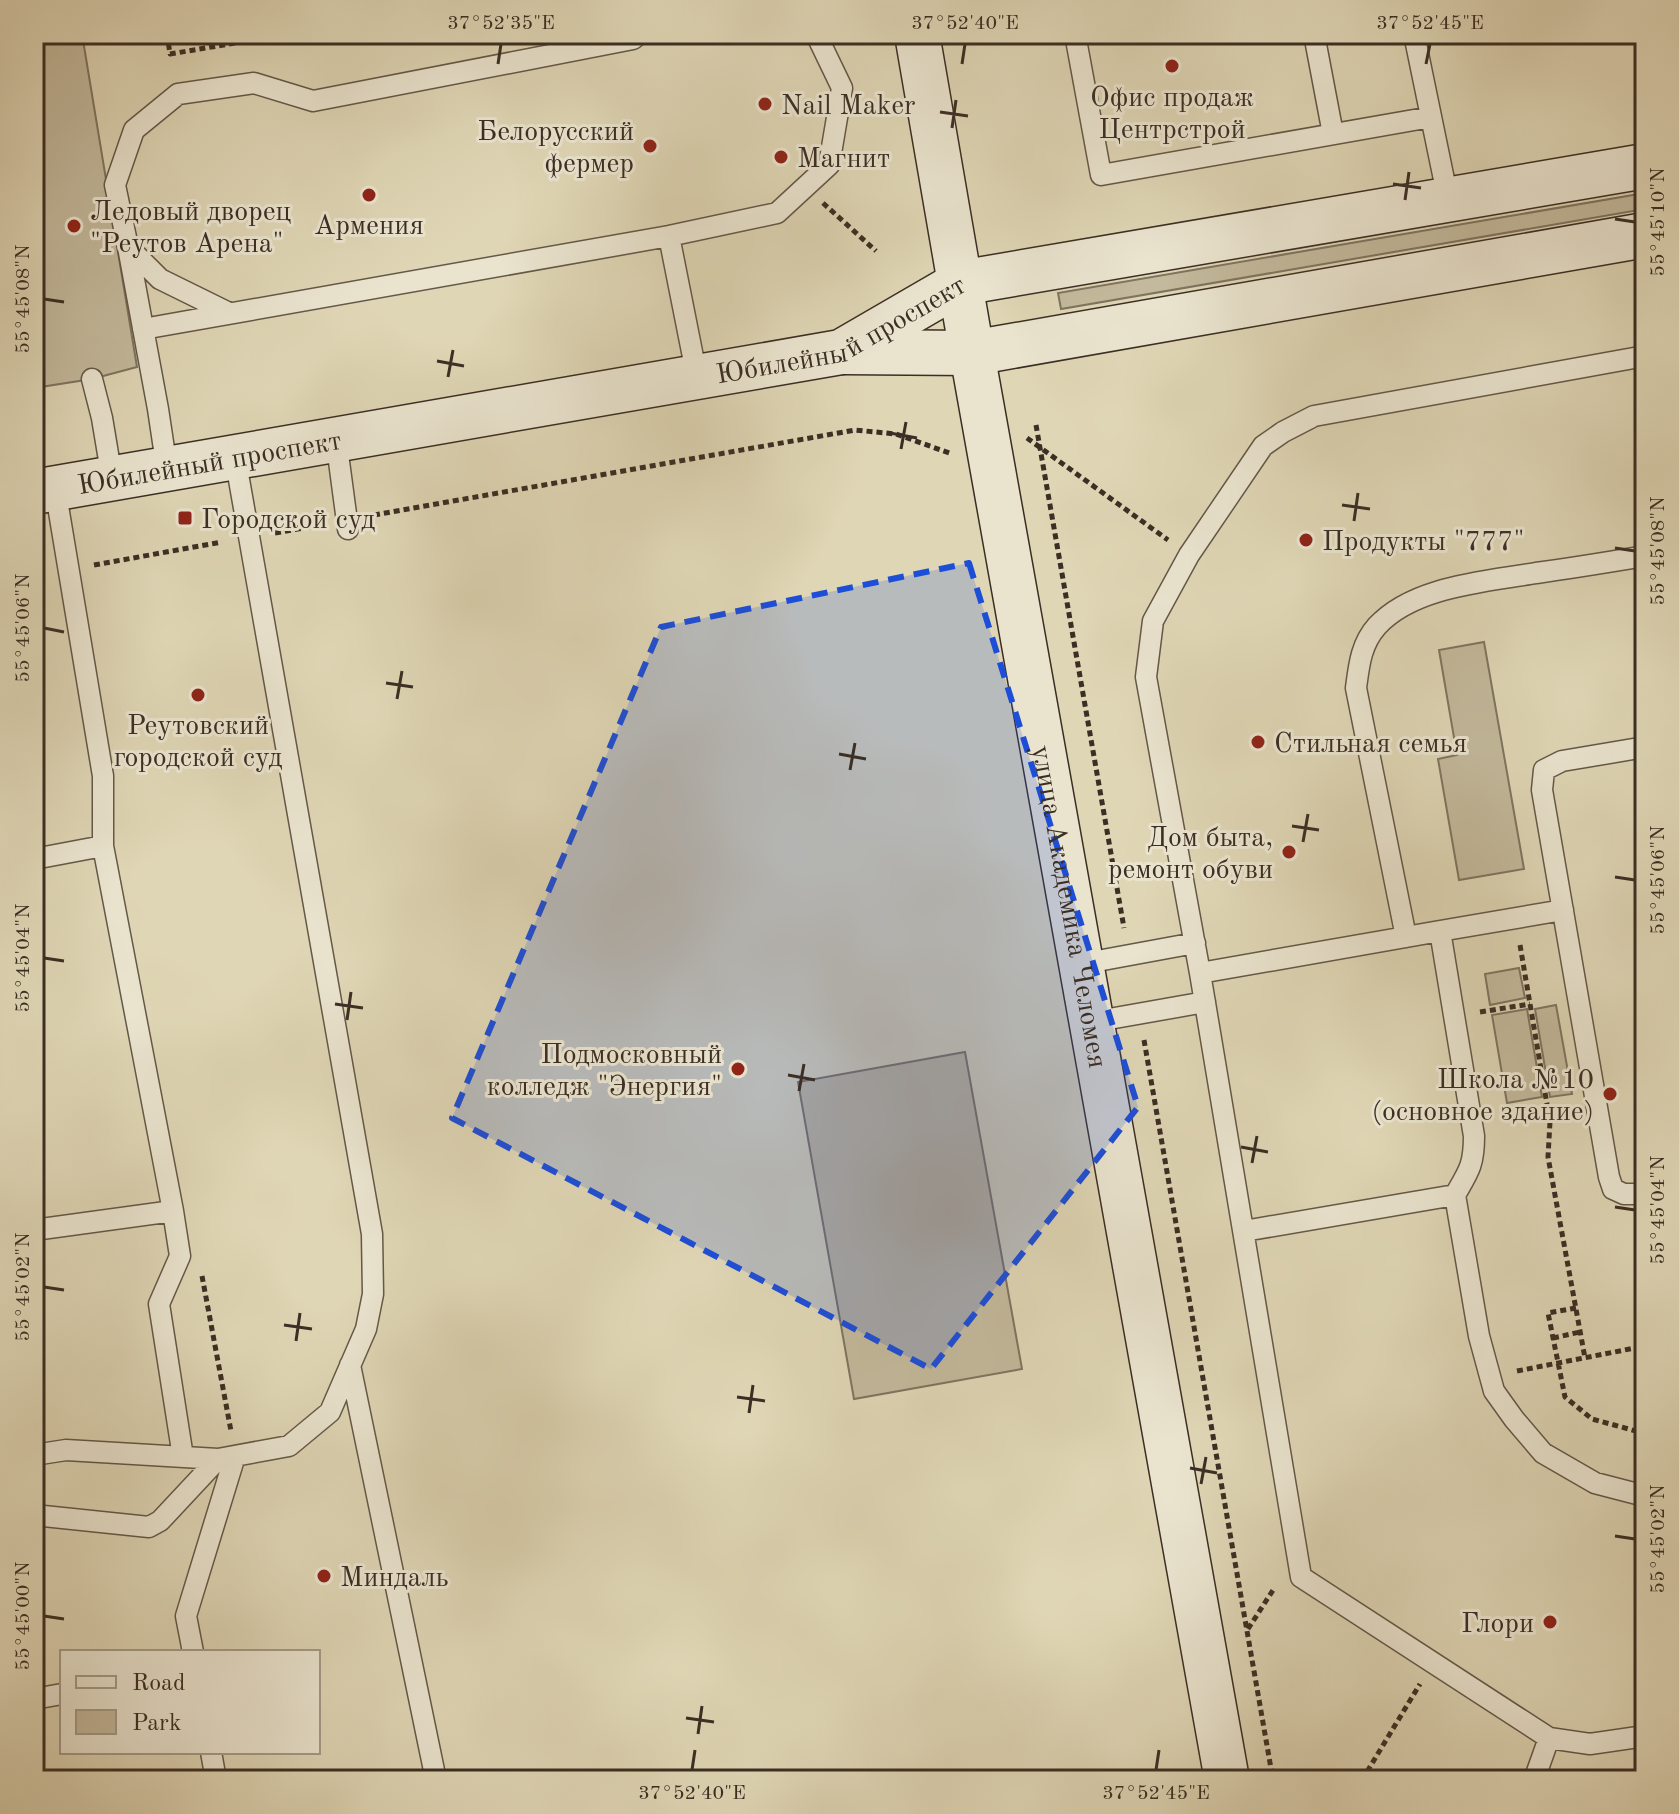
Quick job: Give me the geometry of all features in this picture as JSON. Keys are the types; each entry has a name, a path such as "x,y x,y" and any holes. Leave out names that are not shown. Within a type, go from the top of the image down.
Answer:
{"street":[{"name":"улица Академика Челомея","path":"917,34 1227,1780"},
{"name":"Юбилейный проспект","path":"44,490 841,352 960,283 1645,166"},
{"path":"841,352 972,353 1645,235"}],"lane":[{"path":"167,469 115,185 134,130 178,94 254,83 313,101 633,39 639,34"},
{"path":"143,329 669,236 777,213 829,165 842,88 816,34"},
{"path":"1075,34 1101,175 1431,117"},
{"path":"1314,34 1333,134"},
{"path":"1414,34 1448,199"},
{"path":"669,236 697,377"},
{"path":"128,247 160,279 229,313"},
{"path":"1645,356 1314,416 1283,432 1263,446 1189,555 1153,621 1146,677 1195,943 1301,1577 1549,1738 1590,1744 1645,1736"},
{"path":"92,379 112,478"},
{"path":"336,439 348,525"},
{"path":"34,1455 66,1450 227,1457 289,1446 330,1412 366,1329 373,1294 372,1234 235,457"},
{"path":"44,490 69,570 103,776 103,846 180,1256 159,1304 183,1457"},
{"path":"1406,937 1356,688 1361,653 1375,628 1394,610 1459,586 1645,556"},
{"path":"1645,747 1562,761 1544,770 1542,790 1609,1177 1613,1189 1624,1194 1645,1194"},
{"path":"34,859 103,846"},
{"path":"1200,973 1563,910"},
{"path":"1440,931 1474,1146 1470,1170 1455,1195 1479,1336 1494,1391 1543,1453 1595,1483 1645,1496"},
{"path":"1081,964 1195,943"},
{"path":"1092,1022 1205,1002"},
{"path":"1244,1231 1455,1195"},
{"path":"34,1230 173,1211"},
{"path":"350,1365 436,1780"},
{"path":"34,1515 149,1527 160,1521 227,1457"},
{"path":"193,1650 186,1616 227,1457"},
{"path":"34,1699 60,1694"},
{"path":"1534,1780 1549,1738"},
{"path":"211,1754 216,1780"}],"path":[{"path":"167,34 170,54 289,34"},
{"path":"220,34 222,45"},
{"path":"805,187 876,251"},
{"path":"1036,425 1129,955"},
{"path":"69,570 250,537 348,525 855,430 896,434 953,454"},
{"path":"1026,438 1189,555"},
{"path":"1516,918 1550,1122 1548,1157 1585,1358"},
{"path":"1454,1017 1530,1004"},
{"path":"1140,1013 1273,1780"},
{"path":"1576,1308 1548,1313 1565,1397 1592,1419 1636,1431 1645,1429"},
{"path":"1553,1338 1580,1332"},
{"path":"1489,1376 1645,1346"},
{"path":"1247,1630 1297,1553"},
{"path":"1362,1780 1433,1662"}],"highlighted area":[{"path":"969,563 1138,1107 931,1369 452,1118 661,627"}],"green space":[{"name":"Ледовый дворец \"Реутов Арена\"","path":"34,34 82,34 137,367 92,379 34,388"},
{"path":"1645,193 1645,209 1061,309 1058,293"},
{"path":"1484,642 1524,869 1459,880 1438,759 1457,755 1439,650"},
{"path":"1519,968 1525,998 1490,1005 1485,974"},
{"path":"1556,1005 1572,1094 1550,1097 1535,1009"},
{"path":"1527,1009 1542,1097 1507,1103 1492,1015"},
{"path":"965,1052 1022,1369 854,1399 798,1082"}],"place":[{"name":"Офис продаж Центрстрой","path":"1172,66"},
{"name":"Nail Maker","path":"765,104"},
{"name":"Белорусский фермер","path":"650,146"},
{"name":"Магнит","path":"781,157"},
{"name":"Армения","path":"369,195"},
{"name":"Ледовый дворец \"Реутов Арена\"","path":"74,226"},
{"name":"Городской суд","path":"185,518"},
{"name":"Продукты \"777\"","path":"1306,540"},
{"name":"Реутовский городской суд","path":"198,695"},
{"name":"Стильная семья","path":"1258,742"},
{"name":"Дом быта, ремонт обуви","path":"1289,852"},
{"name":"Подмосковный колледж \"Энергия\"","path":"738,1069"},
{"name":"Школа №10 (основное здание)","path":"1610,1094"},
{"name":"Миндаль","path":"324,1576"},
{"name":"Глори","path":"1550,1622"}]}
